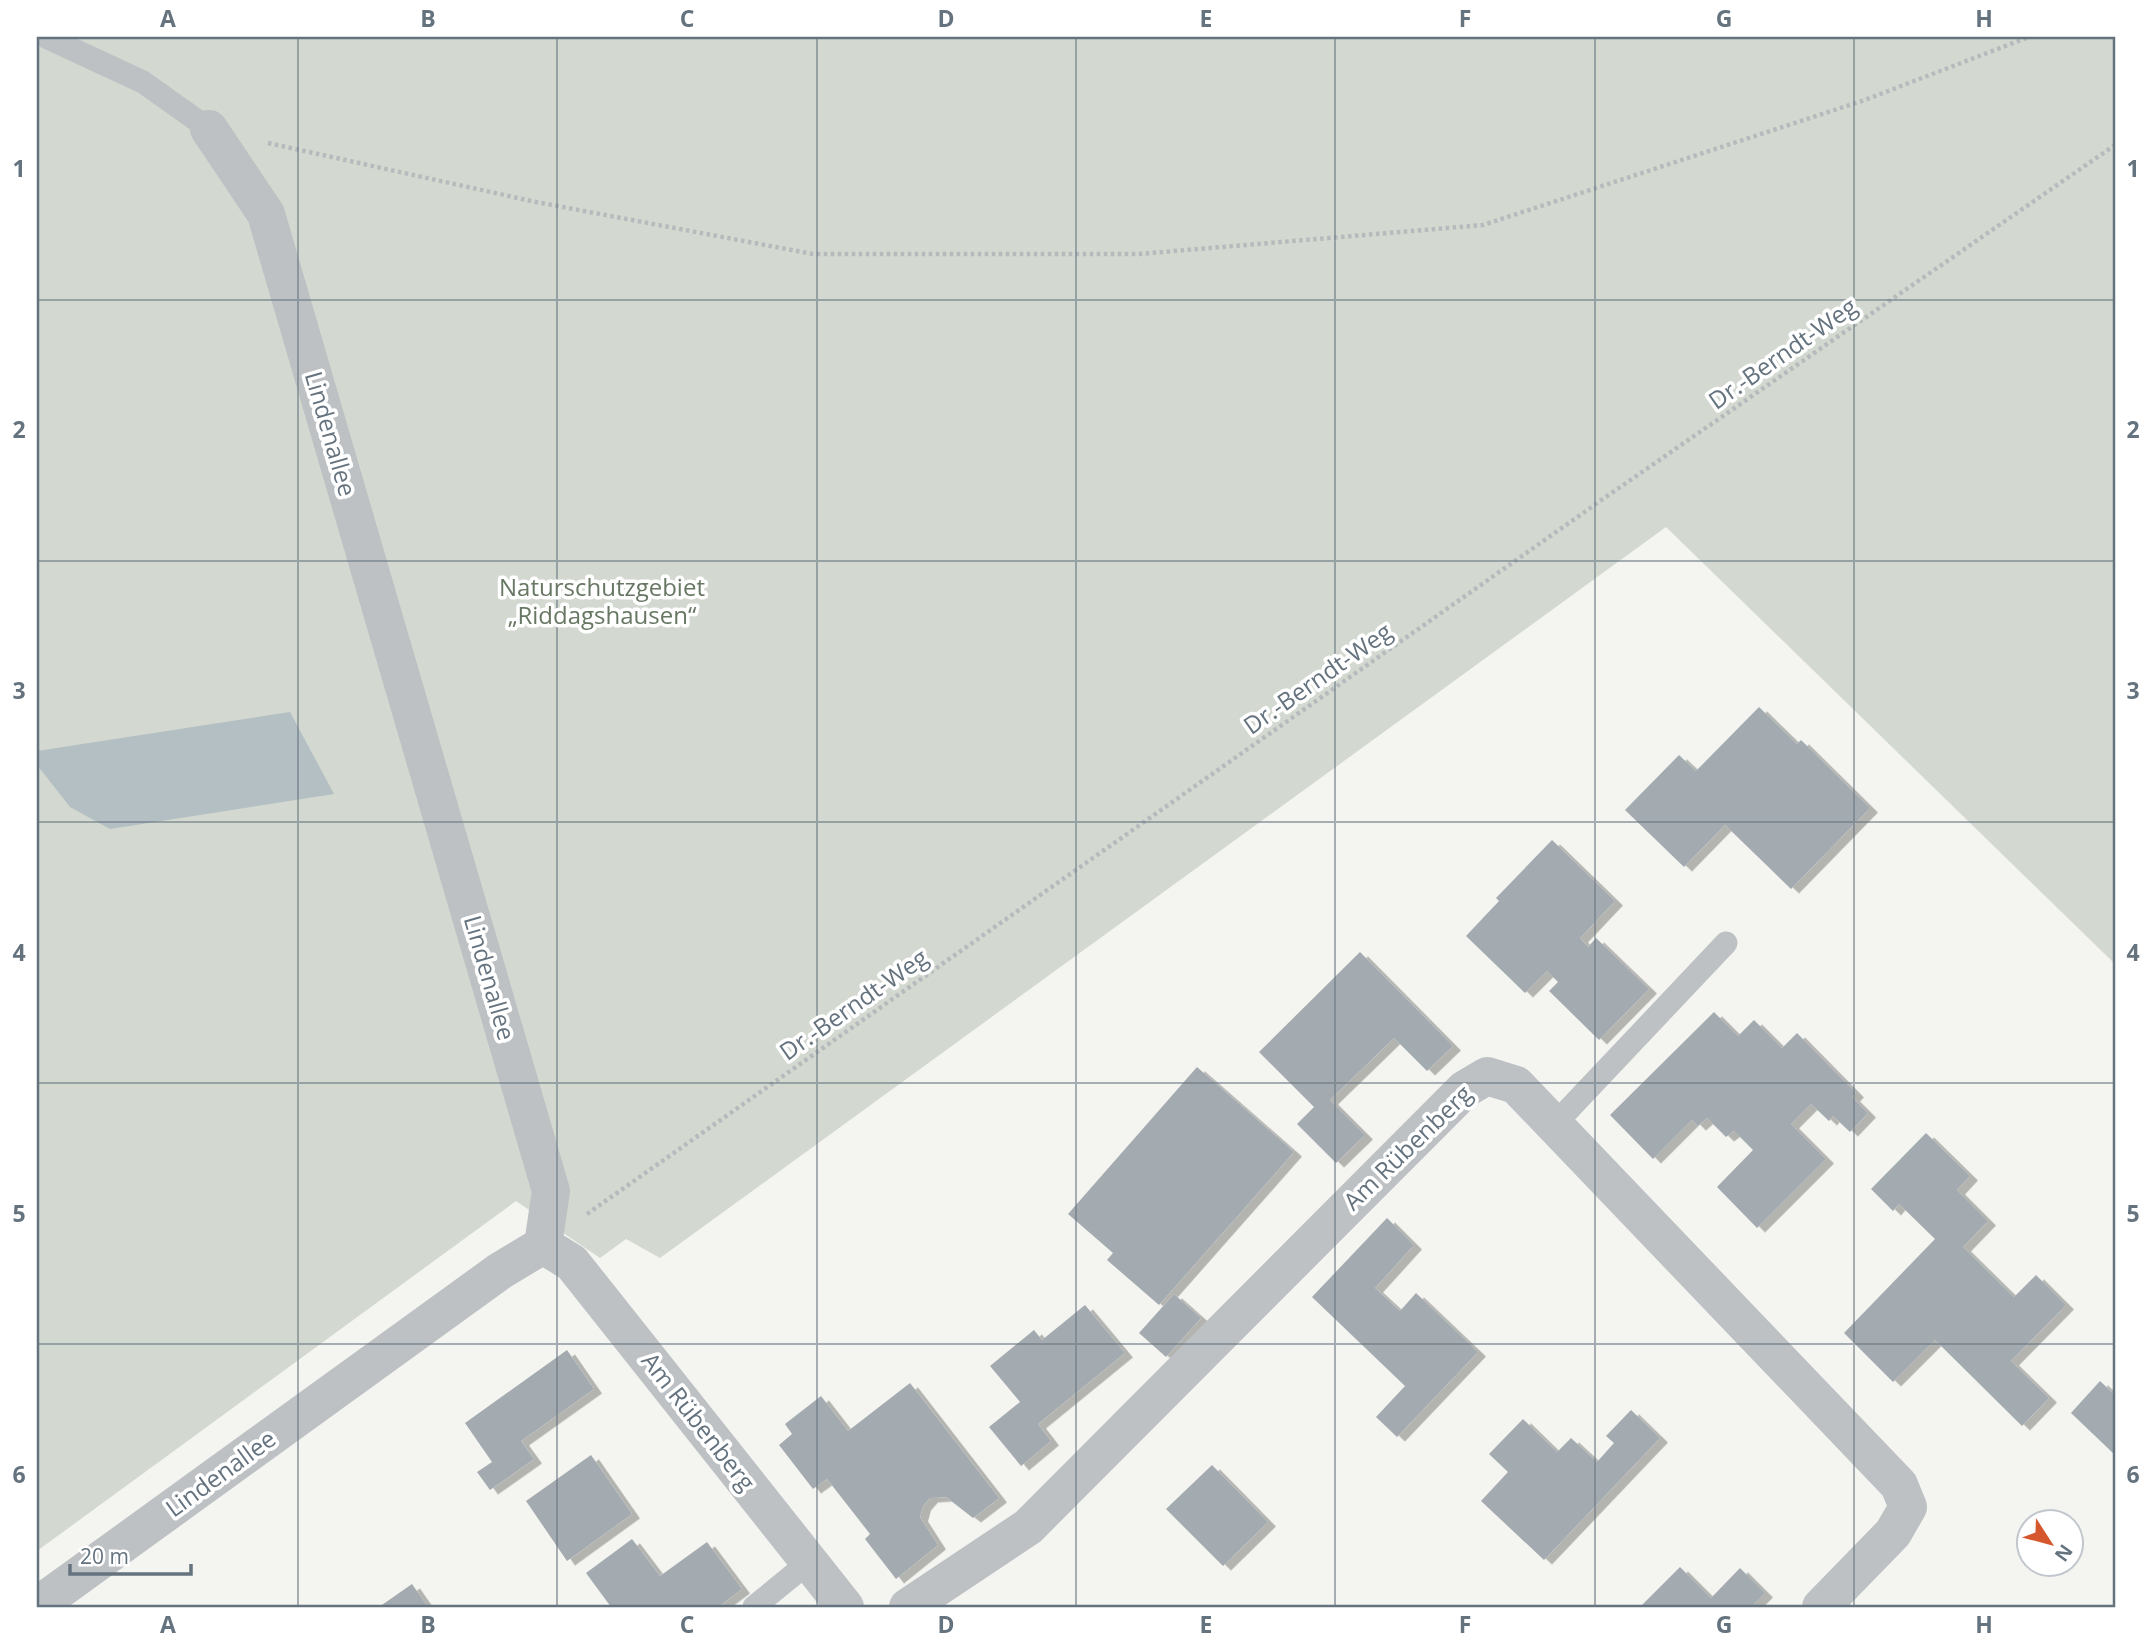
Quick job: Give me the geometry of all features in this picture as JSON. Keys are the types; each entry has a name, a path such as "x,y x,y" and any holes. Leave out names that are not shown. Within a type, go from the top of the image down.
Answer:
{"street":[{"name":"Lindenallee","path":"37,1606 500,1270 543,1245 551,1191 266,214 209,129"},
{"name":"Am Rübenberg","path":"908,1607 1028,1527 1465,1089 1487,1076 1516,1085 1899,1486 1908,1507 1893,1533 1821,1607"},
{"name":"Am Rübenberg","path":"543,1245 572,1263 845,1607"}],"lane":[{"path":"46,37 144,82 209,129"},
{"path":"1553,1126 1726,943"},
{"path":"754,1607 809,1562"}],"path":[{"path":"209,129 370,167 813,254 1139,254 1483,225 1862,101 2029,37"},
{"name":"Dr.-Berndt-Weg","path":"543,1245 1581,515 2115,145"}],"green space":[{"name":"Naturschutzgebiet „Riddagshausen“","path":"37,37 2115,37 2115,964 1666,527 660,1258 626,1239 600,1258 516,1201 37,1551"}],"shaded area":[{"path":"290,712 334,794 110,829 70,807 37,765 37,751"}],"building":[{"path":"1759,707 1797,744 1801,740 1870,808 1791,889 1725,825 1684,867 1625,810 1679,755 1696,771"},
{"path":"1552,840 1615,901 1580,938 1588,947 1596,938 1649,989 1599,1040 1549,991 1558,982 1547,971 1525,993 1466,936 1499,901 1496,898"},
{"path":"1360,952 1453,1046 1427,1071 1394,1038 1330,1100 1365,1135 1336,1163 1297,1124 1314,1107 1259,1052"},
{"path":"1714,1012 1738,1036 1754,1020 1782,1048 1797,1033 1856,1093 1852,1097 1868,1113 1850,1132 1833,1116 1829,1121 1811,1104 1791,1124 1826,1159 1757,1228 1717,1187 1753,1150 1734,1131 1726,1137 1707,1118 1698,1126 1692,1120 1653,1159 1610,1115"},
{"path":"1197,1067 1294,1152 1159,1305 1107,1260 1113,1253 1068,1214"},
{"path":"1926,1133 1970,1176 1957,1190 1988,1221 1963,1247 2014,1297 2036,1275 2066,1305 2011,1361 2049,1398 2022,1426 1935,1340 1893,1382 1844,1333 1935,1239 1899,1204 1893,1211 1871,1189"},
{"path":"1387,1218 1414,1245 1375,1288 1400,1311 1416,1293 1478,1352 1397,1437 1376,1417 1405,1386 1312,1297"},
{"path":"1174,1294 1201,1318 1166,1357 1139,1333"},
{"path":"1085,1305 1125,1353 1038,1424 1051,1441 1021,1466 989,1427 1020,1402 990,1366 1034,1330 1042,1340"},
{"path":"567,1350 594,1389 521,1441 534,1459 490,1490 477,1472 492,1462 465,1423"},
{"path":"2100,1381 2115,1395 2115,1455 2071,1413"},
{"path":"910,1383 999,1498 973,1518 946,1497 930,1498 923,1506 920,1517 938,1545 896,1579 865,1539 870,1534 827,1479 813,1489 779,1445 792,1434 785,1424 821,1396 848,1431"},
{"path":"1631,1410 1660,1438 1544,1560 1481,1501 1508,1472 1489,1454 1523,1419 1557,1452 1571,1438 1597,1462 1614,1443 1606,1436"},
{"path":"591,1455 632,1514 567,1561 526,1501"},
{"path":"1212,1465 1268,1522 1223,1566 1166,1509"},
{"path":"632,1539 660,1576 707,1542 742,1589 718,1607 611,1607 586,1573"},
{"path":"1680,1567 1711,1598 1740,1568 1765,1593 1751,1607 1640,1607"},
{"path":"412,1584 428,1607 379,1607"}]}
